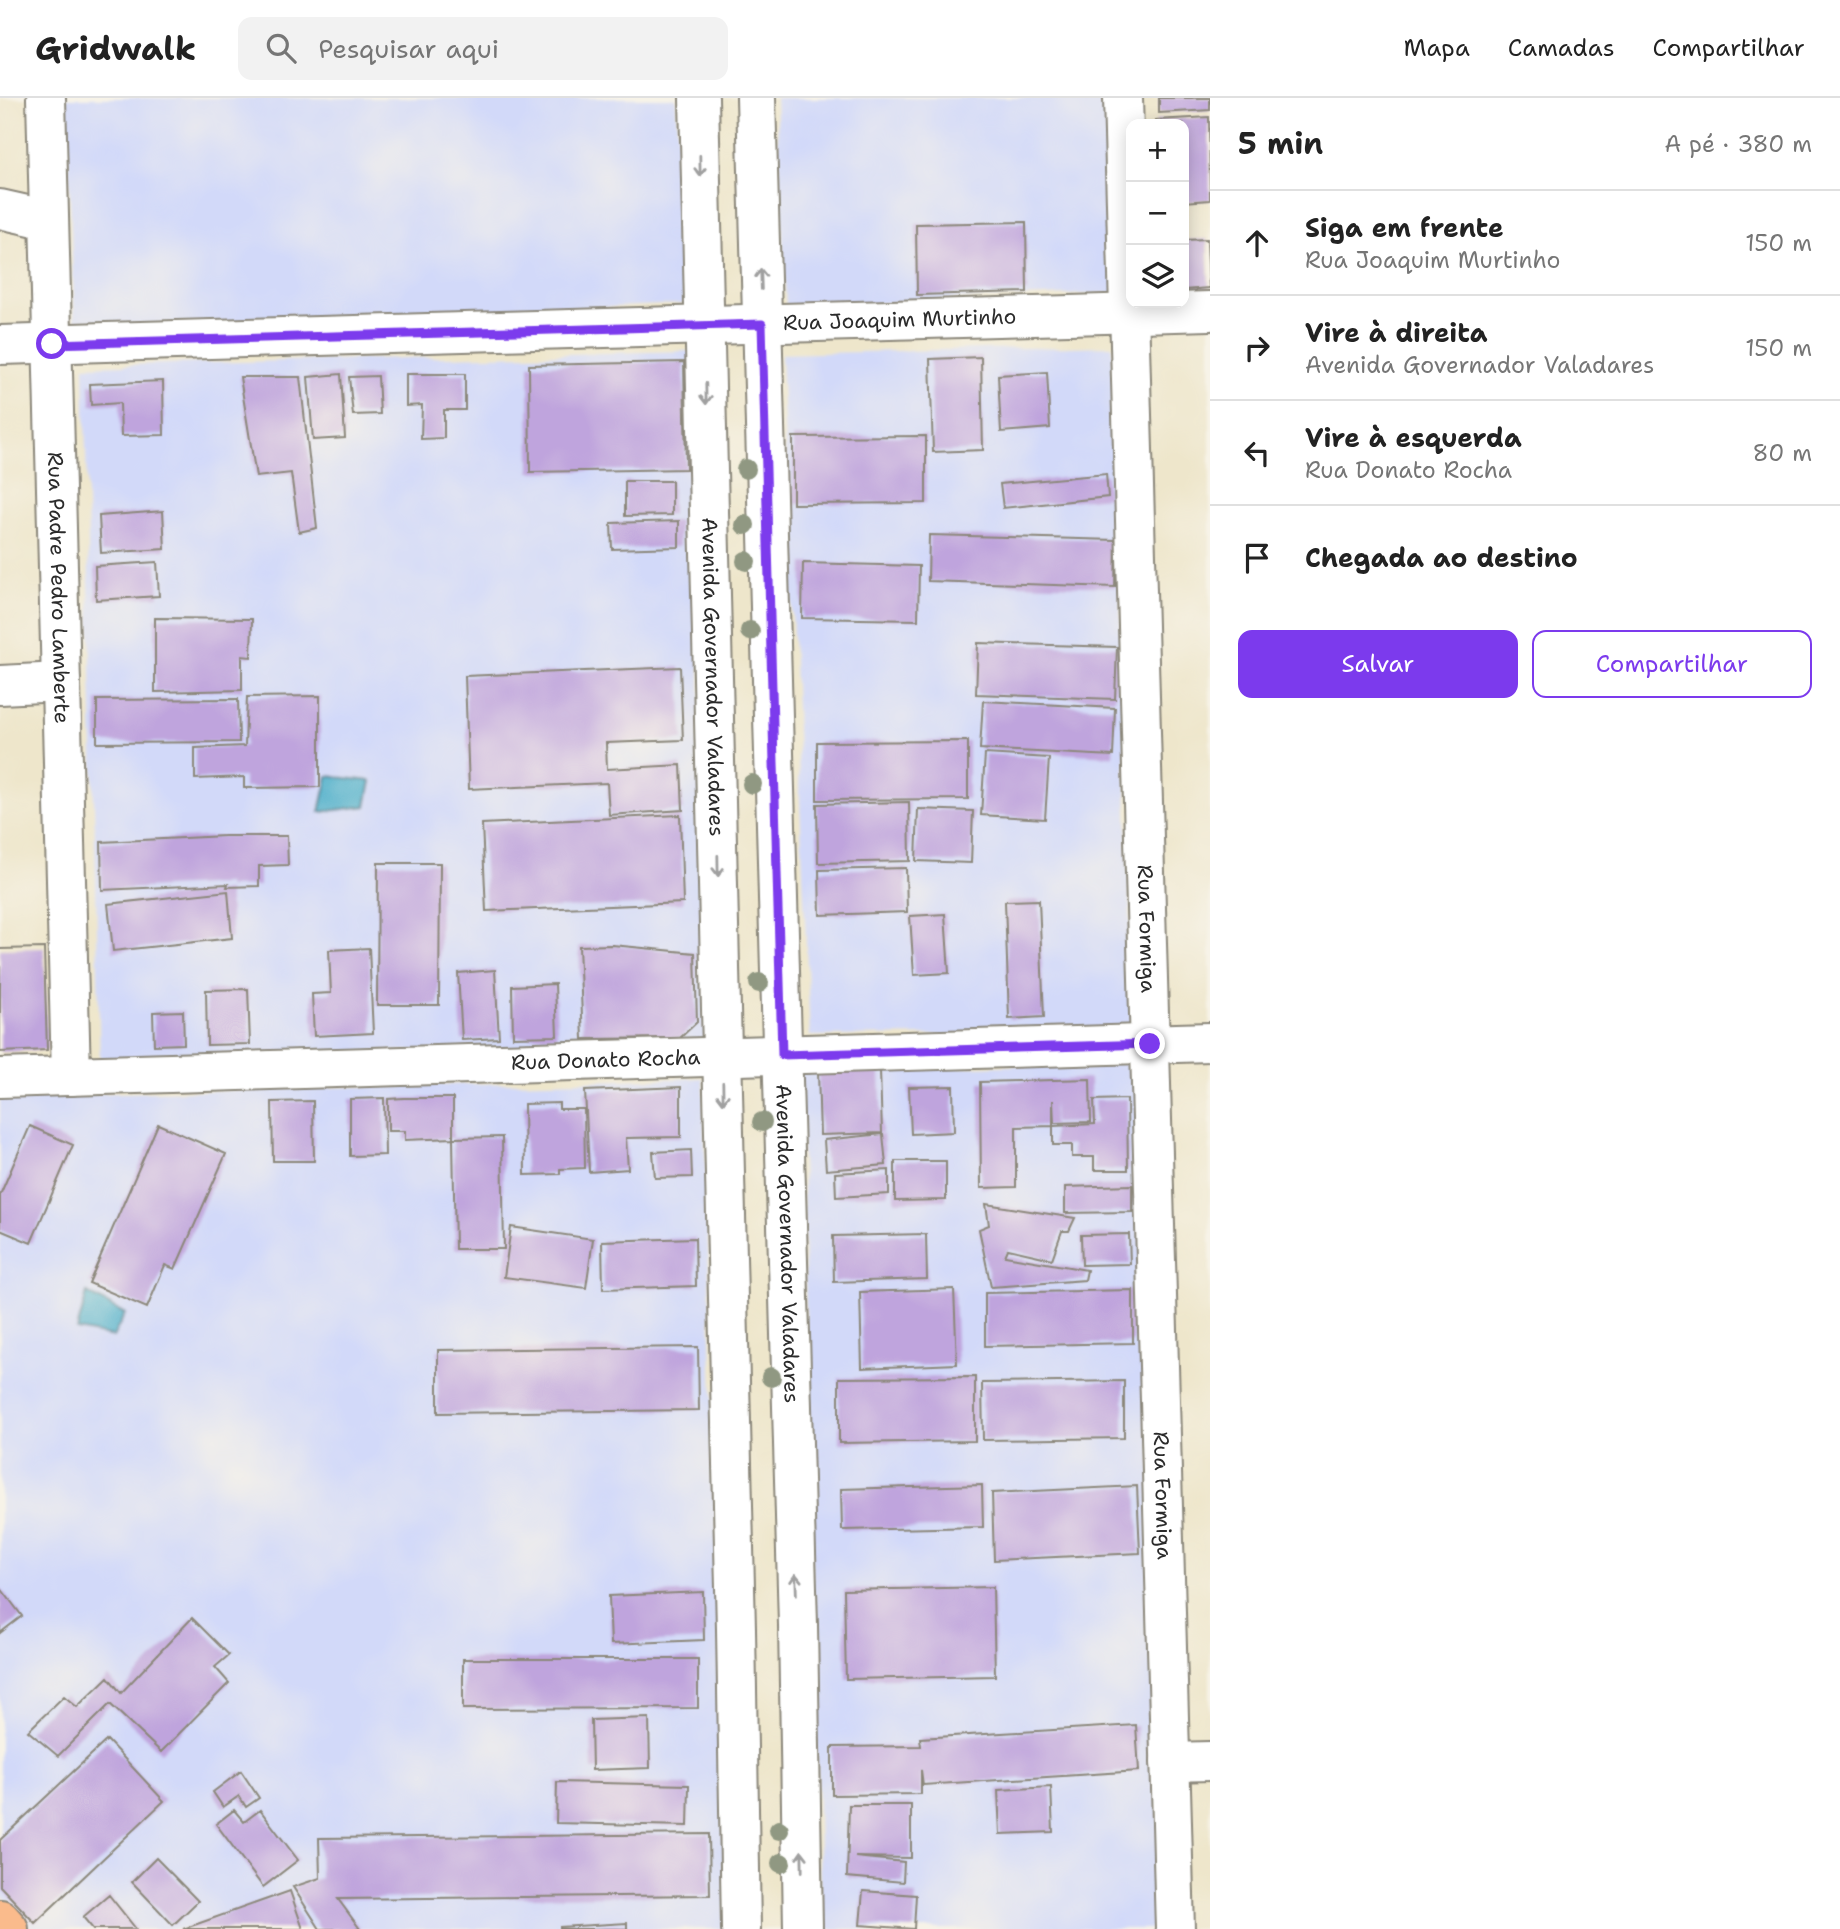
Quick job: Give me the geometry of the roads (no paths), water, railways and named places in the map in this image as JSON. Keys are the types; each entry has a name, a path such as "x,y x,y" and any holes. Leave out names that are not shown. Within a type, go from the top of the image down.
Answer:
{"main road":[{"path":"0,1919 9,1929"}],"street":[{"name":"Rua Padre Pedro Lamberte","path":"46,98 71,1076"},
{"name":"Avenida Governador Valadares","path":"699,98 741,1929"},
{"name":"Avenida Governador Valadares","path":"756,98 798,1625 803,1929"},
{"name":"Rua Formiga","path":"1123,98 1175,1929"},
{"path":"0,209 49,220"},
{"name":"Rua Joaquim Murtinho","path":"0,345 1210,311"},
{"path":"0,685 61,682"},
{"name":"Rua Donato Rocha","path":"0,1078 1210,1042"},
{"path":"736,1629 798,1625"},
{"path":"1170,1762 1210,1761"}],"water":[{"path":"328,776 371,781 366,806 320,812"},
{"path":"87,1293 125,1314 113,1337 77,1330"}]}
